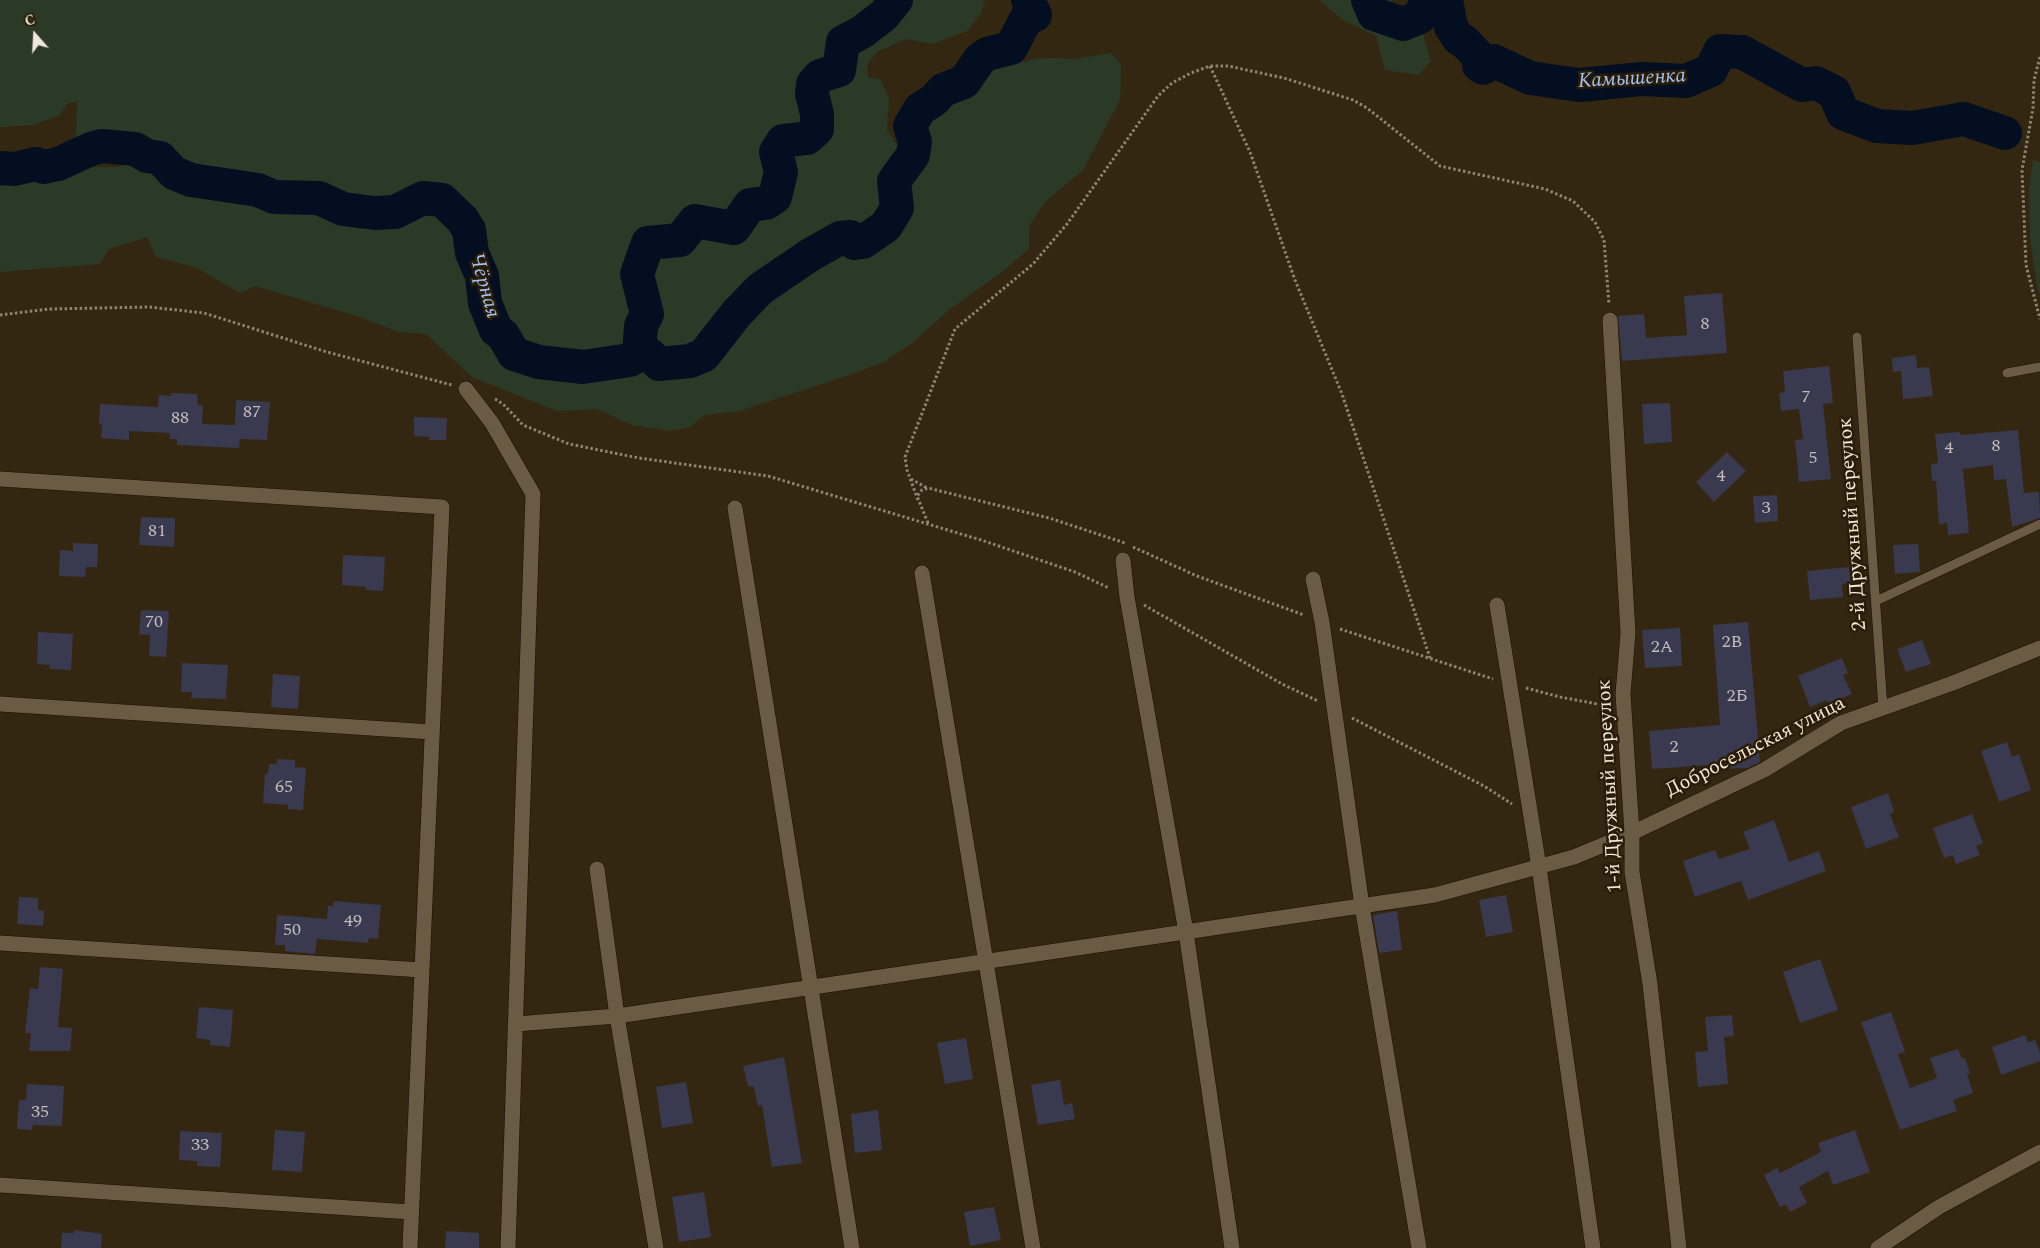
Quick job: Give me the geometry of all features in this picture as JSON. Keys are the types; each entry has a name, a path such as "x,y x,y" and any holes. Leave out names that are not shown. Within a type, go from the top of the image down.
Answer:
{"street":[{"name":"1-й Дружный переулок","path":"1610,320 1628,633 1623,694 1632,833 1632,872 1650,984 1679,1248"},
{"path":"466,389 492,423 533,494 508,1248"},
{"path":"0,479 442,507 410,1248"},
{"path":"735,508 852,1248"},
{"path":"1123,560 1127,597 1186,932 1232,1248"},
{"path":"922,573 984,962 1033,1248"},
{"path":"1313,578 1322,622 1362,906 1418,1248"},
{"path":"1497,604 1539,867 1593,1248"},
{"name":"Добросельская улица","path":"516,1024 616,1016 1435,895 1574,857 1632,833 1764,770 1842,723 2040,648"},
{"path":"0,704 432,732"},
{"path":"597,870 616,1016 656,1248"},
{"path":"0,943 422,970"},
{"path":"1878,1248 1939,1206 2040,1152"},
{"path":"0,1186 411,1212"}],"lane":[{"name":"2-й Дружный переулок","path":"1857,337 1878,600 1884,708"},
{"path":"2007,373 2040,367"},
{"path":"1878,600 2040,524"}],"path":[{"path":"2040,57 2034,80 2033,108 2022,170 2026,265 2040,320"},
{"path":"1210,66 1250,152 1295,280 1342,394 1430,659"},
{"path":"928,524 910,479 906,457 908,446 955,329 1033,264 1067,224 1158,96 1172,83 1191,72 1210,66 1228,66 1284,78 1354,100 1367,108 1440,166 1546,189 1573,201 1595,222 1604,240 1610,320"},
{"path":"0,315 49,309 149,307 204,313 327,352 490,396 503,404 523,425 569,444 647,460 768,476 928,524 1075,572 1156,610 1282,684 1484,786 1530,815"},
{"path":"910,479 928,488 1110,536 1197,576 1358,637 1511,684 1560,697 1624,709"},
{"path":"918,500 919,492 928,488"}],"green space":[{"path":"0,0 983,0 985,2 980,15 967,31 933,44 906,39 877,52 867,65 868,78 880,79 889,98 887,130 898,147 898,158 892,172 894,180 913,155 915,142 910,126 920,109 934,100 943,90 964,82 980,59 987,54 1019,63 1039,58 1074,59 1111,53 1121,64 1120,100 1083,170 1046,201 1029,226 1029,249 998,275 950,309 911,344 884,362 849,375 739,411 704,415 690,427 671,431 632,425 597,409 557,411 472,377 426,334 398,332 360,317 255,286 240,293 195,267 156,257 147,237 109,249 100,264 0,272 0,187 10,181 37,173 61,174 87,167 120,167 135,149 133,136 107,135 83,141 76,137 77,101 67,104 59,116 32,125 0,127"},
{"path":"1319,0 1392,0 1391,3 1403,24 1422,31 1431,61 1418,75 1385,70 1376,36 1343,20"},
{"path":"2033,160 2040,162 2040,295 2037,288 2030,237 2029,188"}],"building":[{"path":"1722,293 1727,353 1622,361 1618,316 1644,314 1646,338 1687,335 1684,296"},
{"path":"1916,355 1917,368 1929,367 1933,396 1903,399 1901,371 1893,372 1892,358"},
{"path":"1829,366 1833,403 1823,404 1831,479 1799,482 1795,440 1803,439 1799,409 1781,411 1779,393 1785,392 1783,371"},
{"path":"171,393 197,394 198,405 203,406 202,424 235,425 236,400 270,402 267,440 240,439 239,448 177,445 177,439 169,439 170,433 129,431 129,440 101,438 102,424 99,424 100,404 158,407 159,395 171,396"},
{"path":"1670,403 1672,442 1644,444 1642,404"},
{"path":"414,417 447,418 446,440 429,440 429,437 414,436"},
{"path":"2018,430 2024,493 2039,492 2040,518 2012,527 2006,479 1994,480 1993,465 1963,469 1969,533 1948,535 1947,523 1939,524 1936,481 1932,481 1931,464 1938,463 1935,434 1960,432 1961,435"},
{"path":"1727,452 1746,471 1714,502 1696,482"},
{"path":"1777,495 1778,521 1755,523 1753,496"},
{"path":"141,517 175,518 174,547 139,545"},
{"path":"73,543 98,544 97,567 86,567 85,577 59,576 60,550 73,551"},
{"path":"1918,544 1920,572 1895,574 1893,545"},
{"path":"343,555 385,557 383,591 342,585"},
{"path":"1849,567 1851,583 1842,584 1843,597 1810,600 1807,571"},
{"path":"141,610 169,611 166,657 149,656 150,635 139,634"},
{"path":"1748,622 1760,762 1747,768 1725,769 1725,764 1652,769 1649,731 1720,725 1713,625"},
{"path":"1680,628 1682,666 1645,668 1642,630"},
{"path":"38,632 73,634 71,670 49,669 50,665 37,664"},
{"path":"1922,640 1931,664 1906,672 1897,649"},
{"path":"1842,658 1848,673 1843,675 1852,694 1828,704 1827,700 1810,707 1798,676"},
{"path":"182,663 228,665 226,699 191,698 192,692 181,692"},
{"path":"273,674 300,676 298,709 271,707"},
{"path":"2007,742 2012,757 2019,754 2031,790 1999,802 1981,751"},
{"path":"277,759 295,760 295,767 306,768 303,810 288,809 288,805 263,803 265,774 268,774 269,764 277,764"},
{"path":"1888,793 1894,812 1890,814 1899,837 1866,849 1851,807"},
{"path":"1972,814 1983,843 1976,846 1980,855 1956,864 1953,855 1944,858 1933,828"},
{"path":"1774,820 1789,862 1819,851 1826,871 1748,900 1741,881 1695,897 1683,861 1715,850 1719,859 1750,849 1743,832"},
{"path":"1506,895 1513,932 1486,937 1479,900"},
{"path":"19,897 38,898 38,910 44,911 43,926 17,924"},
{"path":"334,901 381,905 378,939 369,938 368,943 317,939 315,954 285,951 285,945 275,945 277,915 327,919 328,906 333,906"},
{"path":"1397,911 1402,950 1379,953 1373,915"},
{"path":"1820,959 1838,1010 1800,1023 1783,972"},
{"path":"40,967 63,969 58,1027 72,1028 70,1051 29,1051 31,1033 25,1033 30,988 38,989"},
{"path":"199,1007 233,1010 230,1047 210,1045 210,1040 196,1038"},
{"path":"1891,1012 1905,1052 1898,1054 1910,1088 1937,1078 1930,1058 1958,1049 1962,1059 1965,1058 1970,1074 1967,1074 1973,1093 1953,1100 1957,1111 1900,1130 1861,1022"},
{"path":"1732,1015 1734,1036 1724,1037 1728,1084 1698,1087 1695,1052 1708,1051 1705,1017"},
{"path":"2025,1035 2028,1042 2035,1040 2040,1053 2040,1061 2001,1075 1992,1047"},
{"path":"966,1038 973,1079 945,1084 937,1043"},
{"path":"784,1057 802,1163 772,1167 762,1105 758,1106 754,1087 748,1086 743,1066"},
{"path":"1060,1080 1064,1105 1072,1103 1075,1119 1038,1125 1031,1085"},
{"path":"686,1082 693,1123 662,1128 656,1087"},
{"path":"27,1084 64,1086 62,1126 33,1125 32,1130 17,1129 19,1100 26,1100"},
{"path":"878,1110 882,1150 855,1153 851,1114"},
{"path":"275,1130 305,1132 302,1172 272,1170"},
{"path":"1855,1130 1870,1172 1833,1185 1828,1171 1799,1187 1807,1203 1790,1212 1786,1204 1780,1207 1764,1175 1777,1168 1780,1173 1821,1152 1818,1143"},
{"path":"180,1131 222,1133 220,1167 197,1166 197,1161 179,1160"},
{"path":"704,1192 711,1237 679,1242 672,1197"},
{"path":"994,1207 1001,1240 970,1246 964,1212"},
{"path":"74,1230 102,1234 101,1248 61,1248 62,1233 74,1233"},
{"path":"446,1231 479,1233 479,1248 445,1248"}],"waterway":[{"name":"Чёрная","path":"0,168 14,169 36,164 44,167 58,164 102,146 135,149 147,156 160,158 174,173 191,180 258,190 274,197 319,198 343,209 375,213 395,212 423,198 442,200 462,219 469,230 472,253 482,276 485,303 496,330 503,335 514,354 539,362 583,367 630,360 639,355 641,326 647,314 637,274 648,243 680,240 695,221 734,228 750,205 766,203 775,197 781,172 776,152 783,141 807,138 817,129 817,114 812,94 813,84 820,76 839,70 843,42 862,32 884,15 896,0"},
{"name":"Камышенка","path":"639,355 650,355 659,364 690,361 704,355 736,314 760,289 810,255 840,238 850,237 855,243 863,242 886,226 897,208 894,181 913,155 915,142 910,126 920,109 934,100 943,90 964,82 980,59 987,54 1011,48 1026,19 1035,15 1028,0"},
{"name":"Камышенка","path":"1368,0 1374,14 1403,24 1420,17 1425,4 1431,0 1437,3 1439,0"},
{"name":"Камышенка","path":"1446,0 1451,27 1459,39 1464,41 1479,57 1479,65 1483,68 1494,61 1530,78 1579,85 1642,79 1686,81 1711,70 1720,51 1742,52 1802,85 1816,83 1834,92 1843,113 1877,126 1912,128 1964,119 2005,133"}]}
